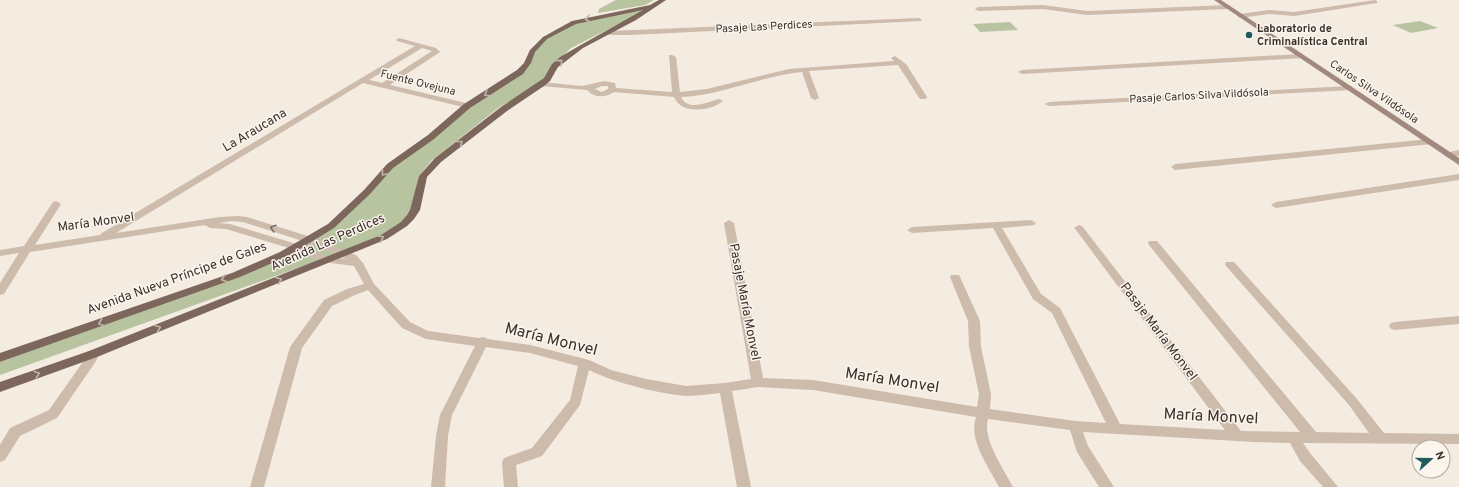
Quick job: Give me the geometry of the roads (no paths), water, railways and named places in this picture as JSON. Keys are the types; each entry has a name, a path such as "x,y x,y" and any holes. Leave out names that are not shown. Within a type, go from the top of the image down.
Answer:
{"main road":[{"name":"Avenida Nueva Príncipe de Gales","path":"0,358 236,275 296,248 331,226 367,192 390,166 431,137 467,106 520,72 527,63 532,51 543,40 556,31 574,22 645,8 663,0"},
{"name":"Avenida Las Perdices","path":"0,387 93,354 384,237 404,224 415,210 423,176 438,160 504,108 544,82 555,66 563,59 634,19 663,0"},
{"path":"626,12 632,13 634,19"}],"street":[{"name":"Carlos Silva Vildósola","path":"1217,0 1459,162"},
{"path":"1240,16 1269,12 1294,14 1375,2"},
{"path":"978,9 1043,7 1087,13 1228,8"},
{"name":"Pasaje Las Perdices","path":"610,32 638,33 918,20"},
{"path":"383,86 436,52 434,49 399,40"},
{"name":"La Araucana","path":"102,237 420,46"},
{"path":"1022,72 1300,56"},
{"path":"672,58 676,94 679,103 684,106 694,107 707,106 719,101"},
{"path":"544,82 592,86 591,90 593,93 598,94 603,94 612,90 656,95 676,94 706,91 767,74 897,60 903,66 923,96"},
{"path":"805,70 815,98"},
{"name":"Fuente Ovejuna","path":"364,81 467,106"},
{"name":"Pasaje Carlos Silva Vildósola","path":"1050,104 1349,88"},
{"path":"1175,167 1429,142"},
{"path":"1448,155 1459,152"},
{"path":"1276,204 1459,177"},
{"path":"0,291 56,204"},
{"name":"María Monvel","path":"0,253 196,224 233,217 244,219 310,240 345,253 358,263 370,286 406,325 426,335 483,341 530,349 585,363 608,374 646,384 686,391 725,388 758,382 813,385 983,413 1075,426 1237,436 1459,439"},
{"name":"Pasaje María Monvel","path":"729,222 758,382"},
{"path":"912,230 1031,223"},
{"name":"María Monvel","path":"196,224 227,226 328,260 358,263"},
{"path":"996,225 1037,296 1056,311 1116,428"},
{"name":"Pasaje María Monvel","path":"1079,228 1237,436"},
{"path":"1153,243 1312,437"},
{"path":"1230,264 1353,402 1381,439"},
{"path":"955,277 974,321 975,347 984,394 983,413 980,423 983,442 1006,487"},
{"path":"257,487 296,347 328,304 351,292 370,286"},
{"path":"1395,326 1459,320"},
{"path":"438,487 442,436 446,416 483,341"},
{"path":"0,456 15,432 53,414 90,361 93,354"},
{"path":"511,487 509,462 537,452 576,402 585,363"},
{"path":"725,388 744,487"},
{"path":"1075,426 1082,448 1107,487"},
{"path":"1293,436 1305,457 1331,487"}],"place":[{"name":"Laboratorio de Criminalística Central","path":"1249,35"}]}
